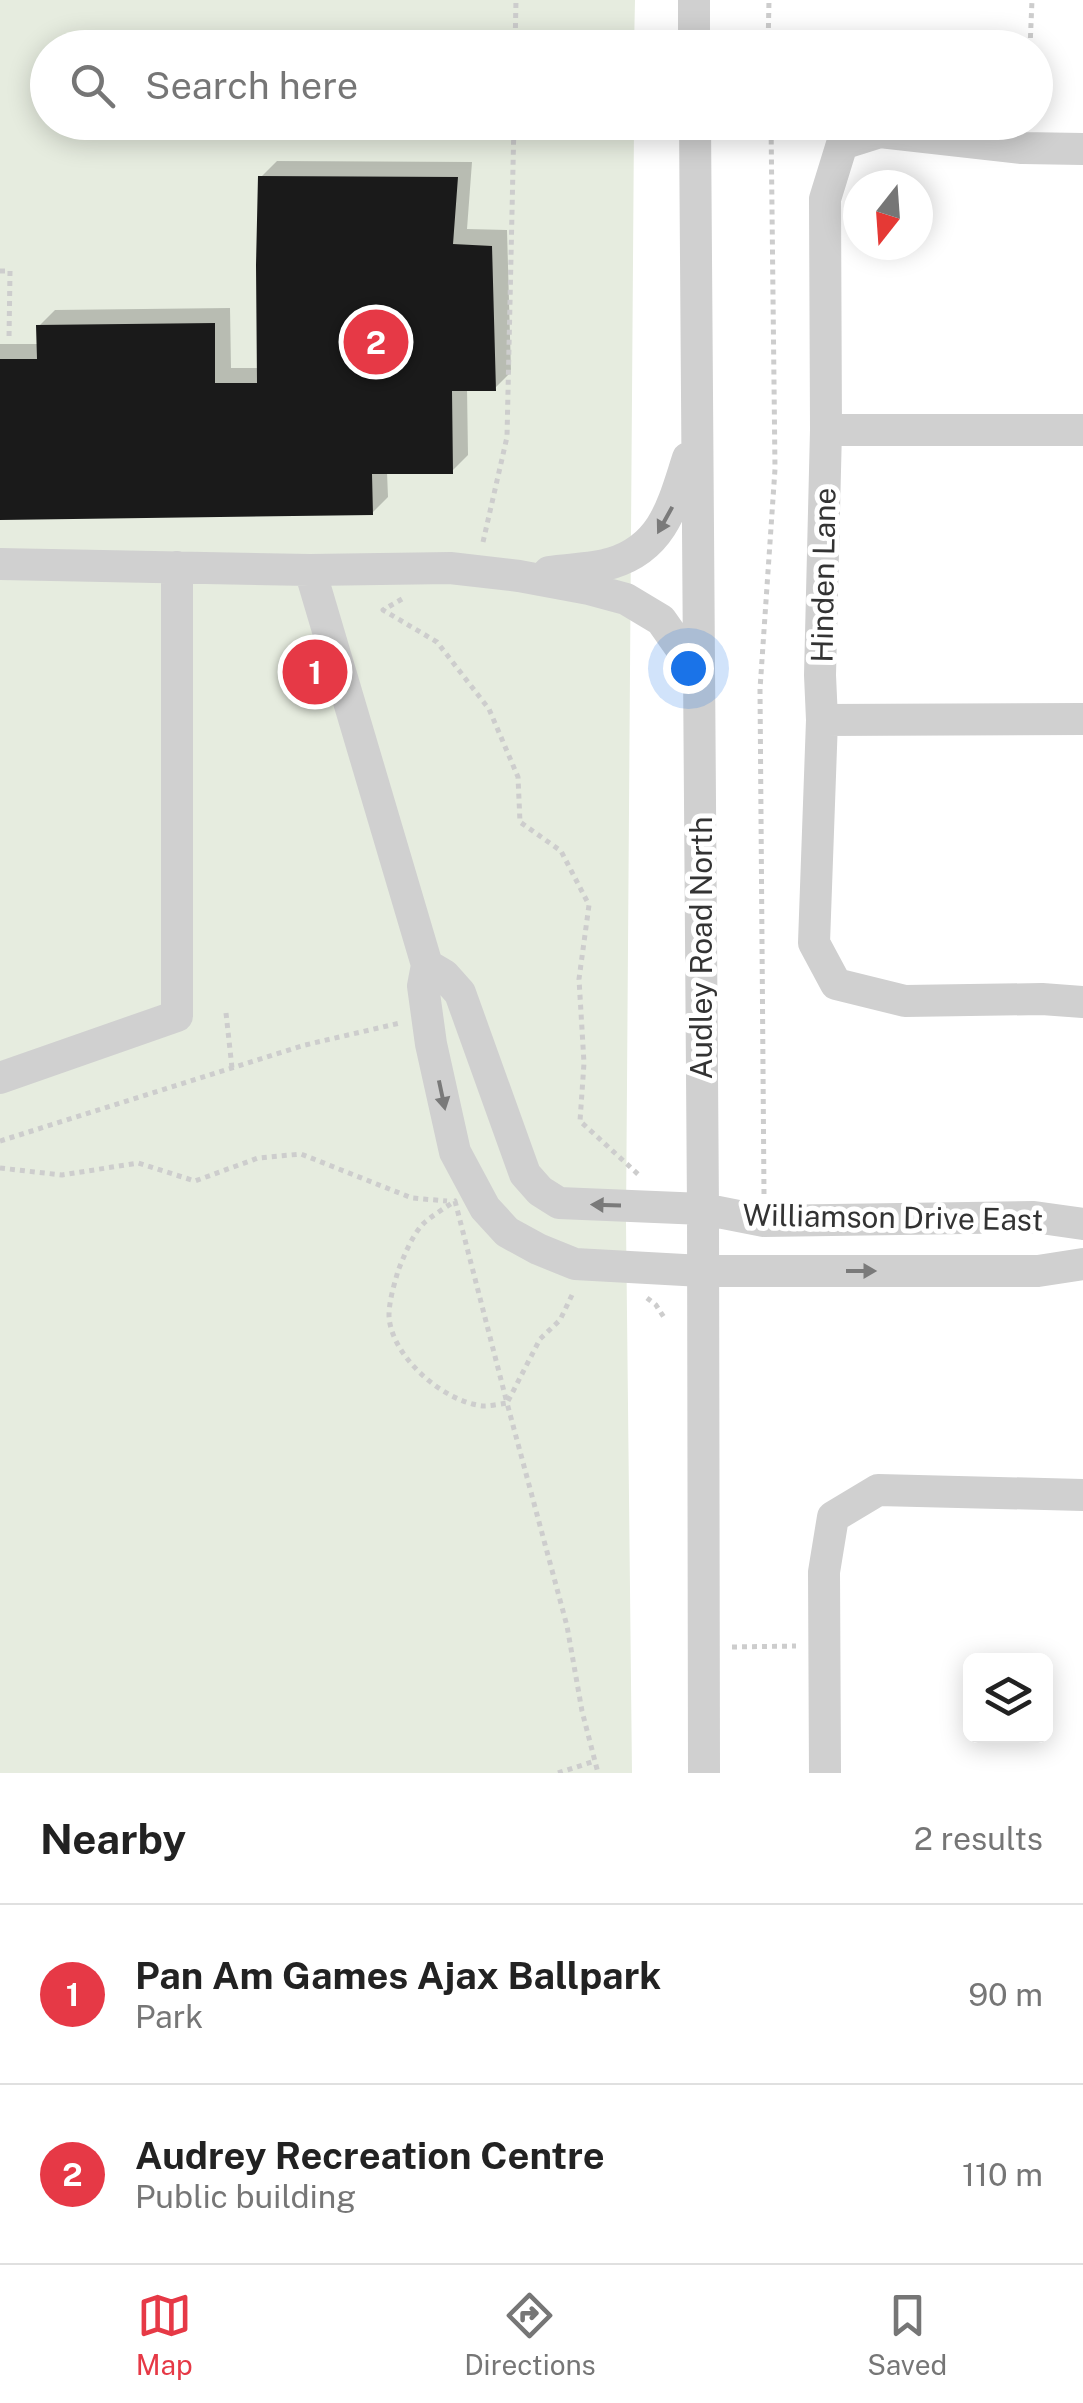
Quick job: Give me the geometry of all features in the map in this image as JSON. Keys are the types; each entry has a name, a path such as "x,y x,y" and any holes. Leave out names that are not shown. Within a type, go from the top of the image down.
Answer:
{"street":[{"path":"694,0 694,30"},
{"name":"Audley Road North","path":"695,140 704,1209 704,1773"},
{"name":"Hinden Lane","path":"855,140 842,144 825,199 822,720 814,942 836,984 905,1001 1083,1002"},
{"name":"Hinden Lane","path":"951,140 1022,148 1083,149"},
{"path":"520,576 613,563 652,542 672,510 697,428"},
{"path":"826,430 1083,430"},
{"path":"0,564 310,570 450,568 520,576 626,599 661,620 699,674"},
{"path":"0,1078 177,1016 177,568"},
{"path":"310,570 427,965"},
{"path":"822,720 1083,719"},
{"name":"Williamson Drive East","path":"1083,1224 1034,1217 764,1222 704,1209 558,1203 525,1174 460,993 444,975 427,965 424,986 431,1044 455,1152 486,1208 507,1232 538,1249 575,1264 702,1271 1038,1271 1083,1264"},
{"path":"431,1044 443,1032 472,1024"},
{"path":"825,1773 824,1572 833,1517 878,1490 1083,1495"}],"path":[{"path":"515,30 516,0"},
{"path":"769,30 770,0"},
{"path":"1031,30 1032,0"},
{"path":"514,140 508,437 482,548 383,610 437,642 490,709 518,777 520,822 561,851 589,905 579,979 584,1063 580,1121 640,1176"},
{"path":"764,1222 760,689 775,470 770,140"},
{"path":"0,272 10,272 10,340"},
{"path":"226,1013 232,1068"},
{"path":"0,1141 305,1045 405,1022"},
{"path":"0,1168 62,1175 138,1164 195,1181 258,1158 300,1154 412,1198 456,1202"},
{"path":"456,1202 472,1226"},
{"path":"456,1202 566,1626 598,1773"},
{"path":"456,1202 422,1225 403,1258 393,1286 389,1317 394,1336 424,1380 482,1406 507,1403"},
{"path":"507,1403 540,1339 560,1320 576,1285"},
{"path":"704,1647 825,1645"},
{"path":"558,1773 595,1761"}],"shaded area":[{"path":"0,0 635,0 634,30 30,30 30,140 634,140 626,1222 632,1773 0,1773"}],"building":[{"path":"258,176 458,177 453,244 492,246 496,391 452,391 453,474 372,474 373,515 0,520 0,359 37,359 36,325 215,323 215,383 257,383"}],"place":[{"name":"Audrey Recreation Centre","path":"376,342"},
{"name":"Pan Am Games Ajax Ballpark","path":"315,672"}]}
